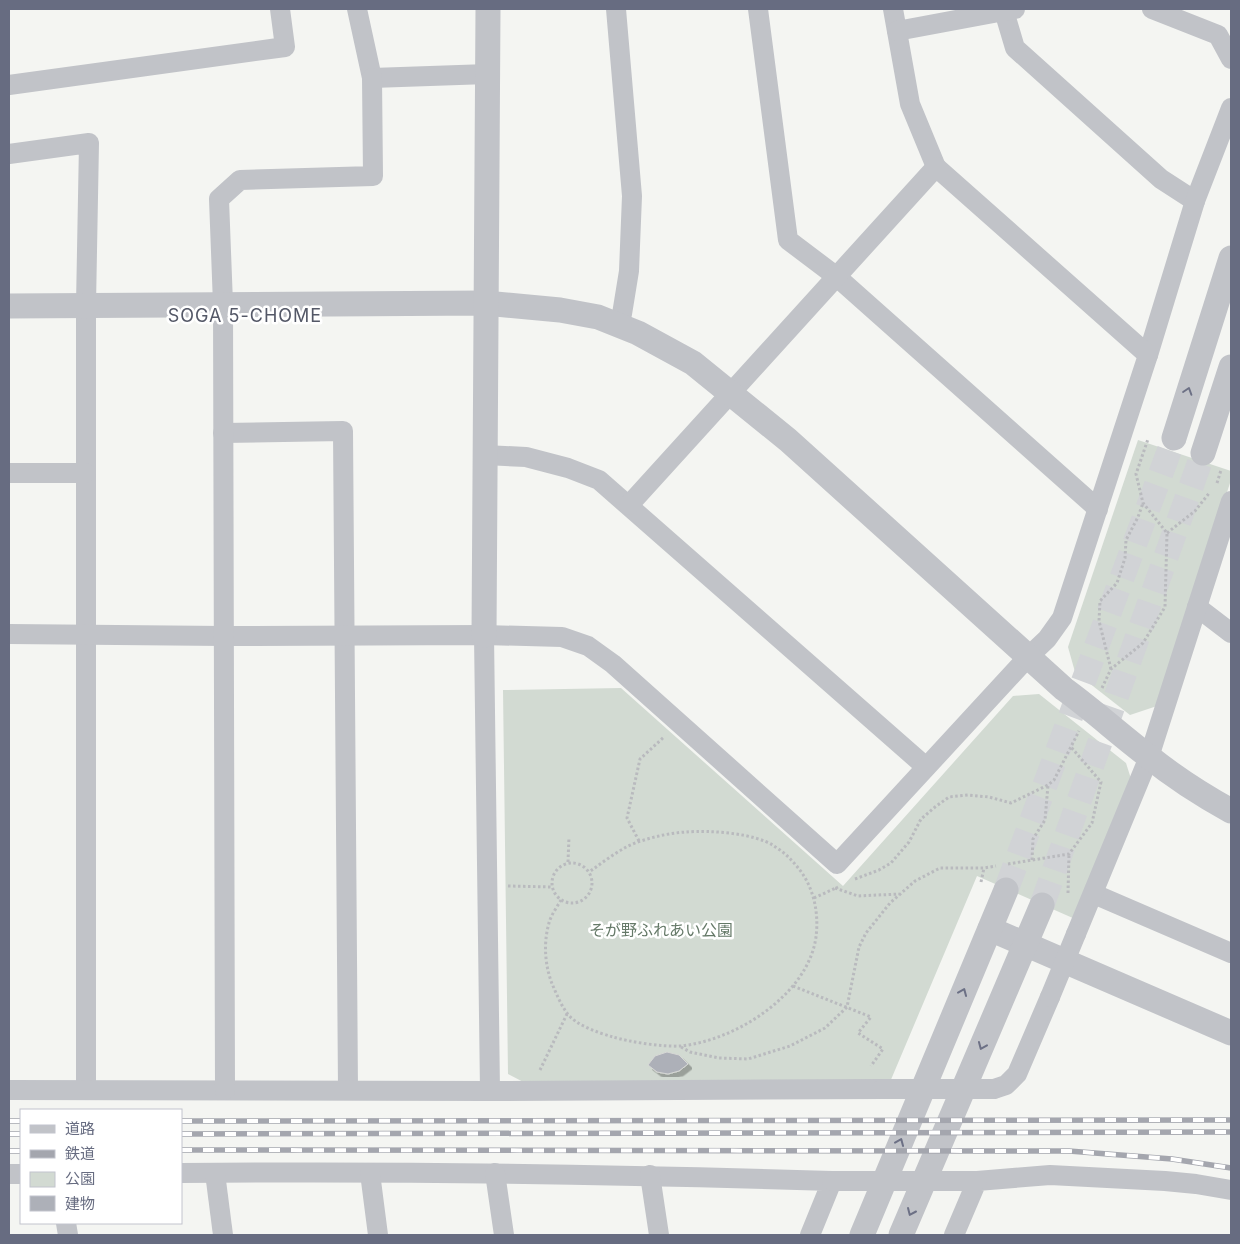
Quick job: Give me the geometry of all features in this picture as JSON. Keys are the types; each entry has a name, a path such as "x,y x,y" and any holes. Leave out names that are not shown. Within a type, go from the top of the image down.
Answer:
{"street":[{"path":"9,85 285,47 280,9"},
{"path":"225,1090 224,433 220,199 240,180 373,176 372,78 358,9"},
{"path":"488,9 484,634 490,1091"},
{"path":"616,9 632,196 630,271 622,314 616,324"},
{"path":"758,9 788,240 837,277 1098,509"},
{"path":"893,9 910,104 936,167 1148,355"},
{"path":"1152,9 1218,35 1231,59"},
{"path":"897,31 1010,10 1015,48 1161,179 1195,201"},
{"path":"372,78 488,74"},
{"path":"9,634 224,636 484,634 562,637 588,646 613,664 837,864 1028,657 1047,639 1062,618 1148,355 1195,201 1231,108"},
{"path":"9,154 89,143 86,305 86,1089"},
{"path":"629,505 936,167"},
{"path":"1162,435 1231,258"},
{"path":"9,306 485,302 560,310 598,317 638,333 693,363 788,440 1064,689 1091,708 1149,757 1202,795 1231,811"},
{"path":"1213,459 1231,367"},
{"path":"224,433 343,431 348,1090"},
{"path":"485,455 526,457 568,468 599,480 926,767"},
{"path":"9,473 86,472"},
{"path":"9,1090 994,1089 1006,1085 1017,1074 1094,894 1149,757 1231,501"},
{"path":"1197,607 1231,633"},
{"path":"862,1235 1006,890"},
{"path":"1094,894 1231,952"},
{"path":"901,1235 1042,905"},
{"path":"990,929 1231,1033"},
{"path":"370,1172 378,1235"},
{"path":"182,1173 495,1173 650,1175 832,1181 977,1181 1058,1175 1165,1181 1231,1190"},
{"path":"215,1173 223,1235"},
{"path":"495,1173 504,1235"},
{"path":"650,1175 659,1235"},
{"path":"810,1235 832,1181"},
{"path":"954,1235 977,1181"}],"path":[{"path":"1112,669 1098,621 1100,601 1117,583 1125,558 1126,540 1138,517 1142,503 1136,474 1162,435"},
{"path":"1167,532 1194,511 1218,482 1213,459"},
{"path":"851,881 891,863 909,842 921,819 949,797 989,797 1011,803 1048,785 1054,780 1112,669 1143,643 1165,607 1167,532 1142,503"},
{"path":"639,841 627,818 640,759 679,723"},
{"path":"680,1046 690,1052 719,1058 748,1059 790,1046 825,1028 847,1007 859,947 866,933 890,903 915,881 940,868 984,868 1069,854 1092,822 1102,782 1071,747"},
{"path":"1032,860 1033,839 1045,820 1048,785"},
{"path":"561,900 549,922 545,957 548,975 567,1014 599,1033 613,1037 645,1043 680,1046 732,1032 777,1002 793,986 811,956 816,937 817,918 814,898 808,880 790,859 773,845 748,836 686,832 639,841 590,872"},
{"path":"568,862 569,837"},
{"path":"568,862 584,866 590,872 592,879 592,887 589,894 584,900 576,903 568,903 561,900 555,894 552,886 555,871 561,865 568,862"},
{"path":"835,889 837,864"},
{"path":"814,898 843,885"},
{"path":"488,886 552,886"},
{"path":"835,889 858,896 900,894"},
{"path":"793,986 871,1017 858,1033 883,1049 868,1070 875,1089"},
{"path":"541,1090 540,1068 567,1014"}],"green space":[{"path":"1138,440 1231,471 1231,480 1157,706 1130,715 1075,672 1068,647"},
{"name":"そが野ふれあい公園","path":"621,688 843,886 1013,696 1039,694 1126,763 1132,782 1075,919 977,876 890,1082 531,1086 508,1074 503,690"}],"building":[{"path":"667,1052 679,1055 688,1064 679,1071 668,1074 657,1072 648,1065 655,1056"}],"tunnel":[{"path":"1006,890 1174,438"},
{"path":"1042,905 1203,453"}],"railway":[{"path":"182,1121 1231,1120"},
{"path":"9,1121 20,1121"},
{"path":"182,1134 1231,1132"},
{"path":"9,1134 20,1134"},
{"path":"182,1150 1069,1151 1172,1159 1231,1168"},
{"path":"9,1151 20,1151"}],"district":[{"name":"SOGA 5-CHOME","path":"245,316"}]}
